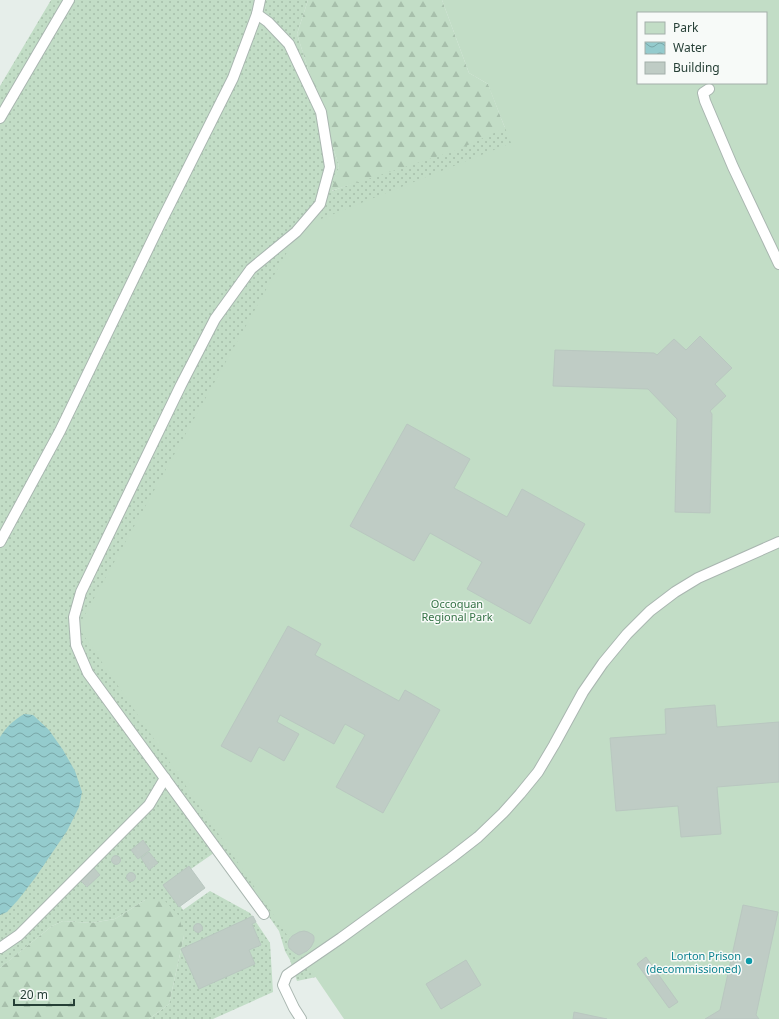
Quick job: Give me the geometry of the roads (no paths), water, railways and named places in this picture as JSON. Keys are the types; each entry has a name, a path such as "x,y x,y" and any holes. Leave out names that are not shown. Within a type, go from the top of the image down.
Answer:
{"lane":[{"path":"0,118 68,0"},
{"path":"0,542 60,431 161,222 233,78 257,14 260,0"},
{"path":"257,14 268,22 289,44 321,112 330,167 320,204 296,232 251,269 215,319 181,385 81,592 74,617 76,645 88,673 264,914"},
{"path":"709,88 704,93 705,101 733,167 779,264"},
{"path":"301,1019 283,985 287,975 342,938 451,858 478,837 503,813 538,772 583,692 603,663 627,634 650,611 674,592 698,578 778,546"},
{"path":"0,948 19,935 149,805 165,778"}],"water":[{"path":"24,714 33,715 49,730 75,771 82,792 79,807 67,831 18,900 7,912 0,915 0,737 10,724"}],"place":[{"name":"Lorton Prison (decommissioned)","path":"749,961"}],"park label":[{"name":"Occoquan Regional Park","path":"457,609"}]}
